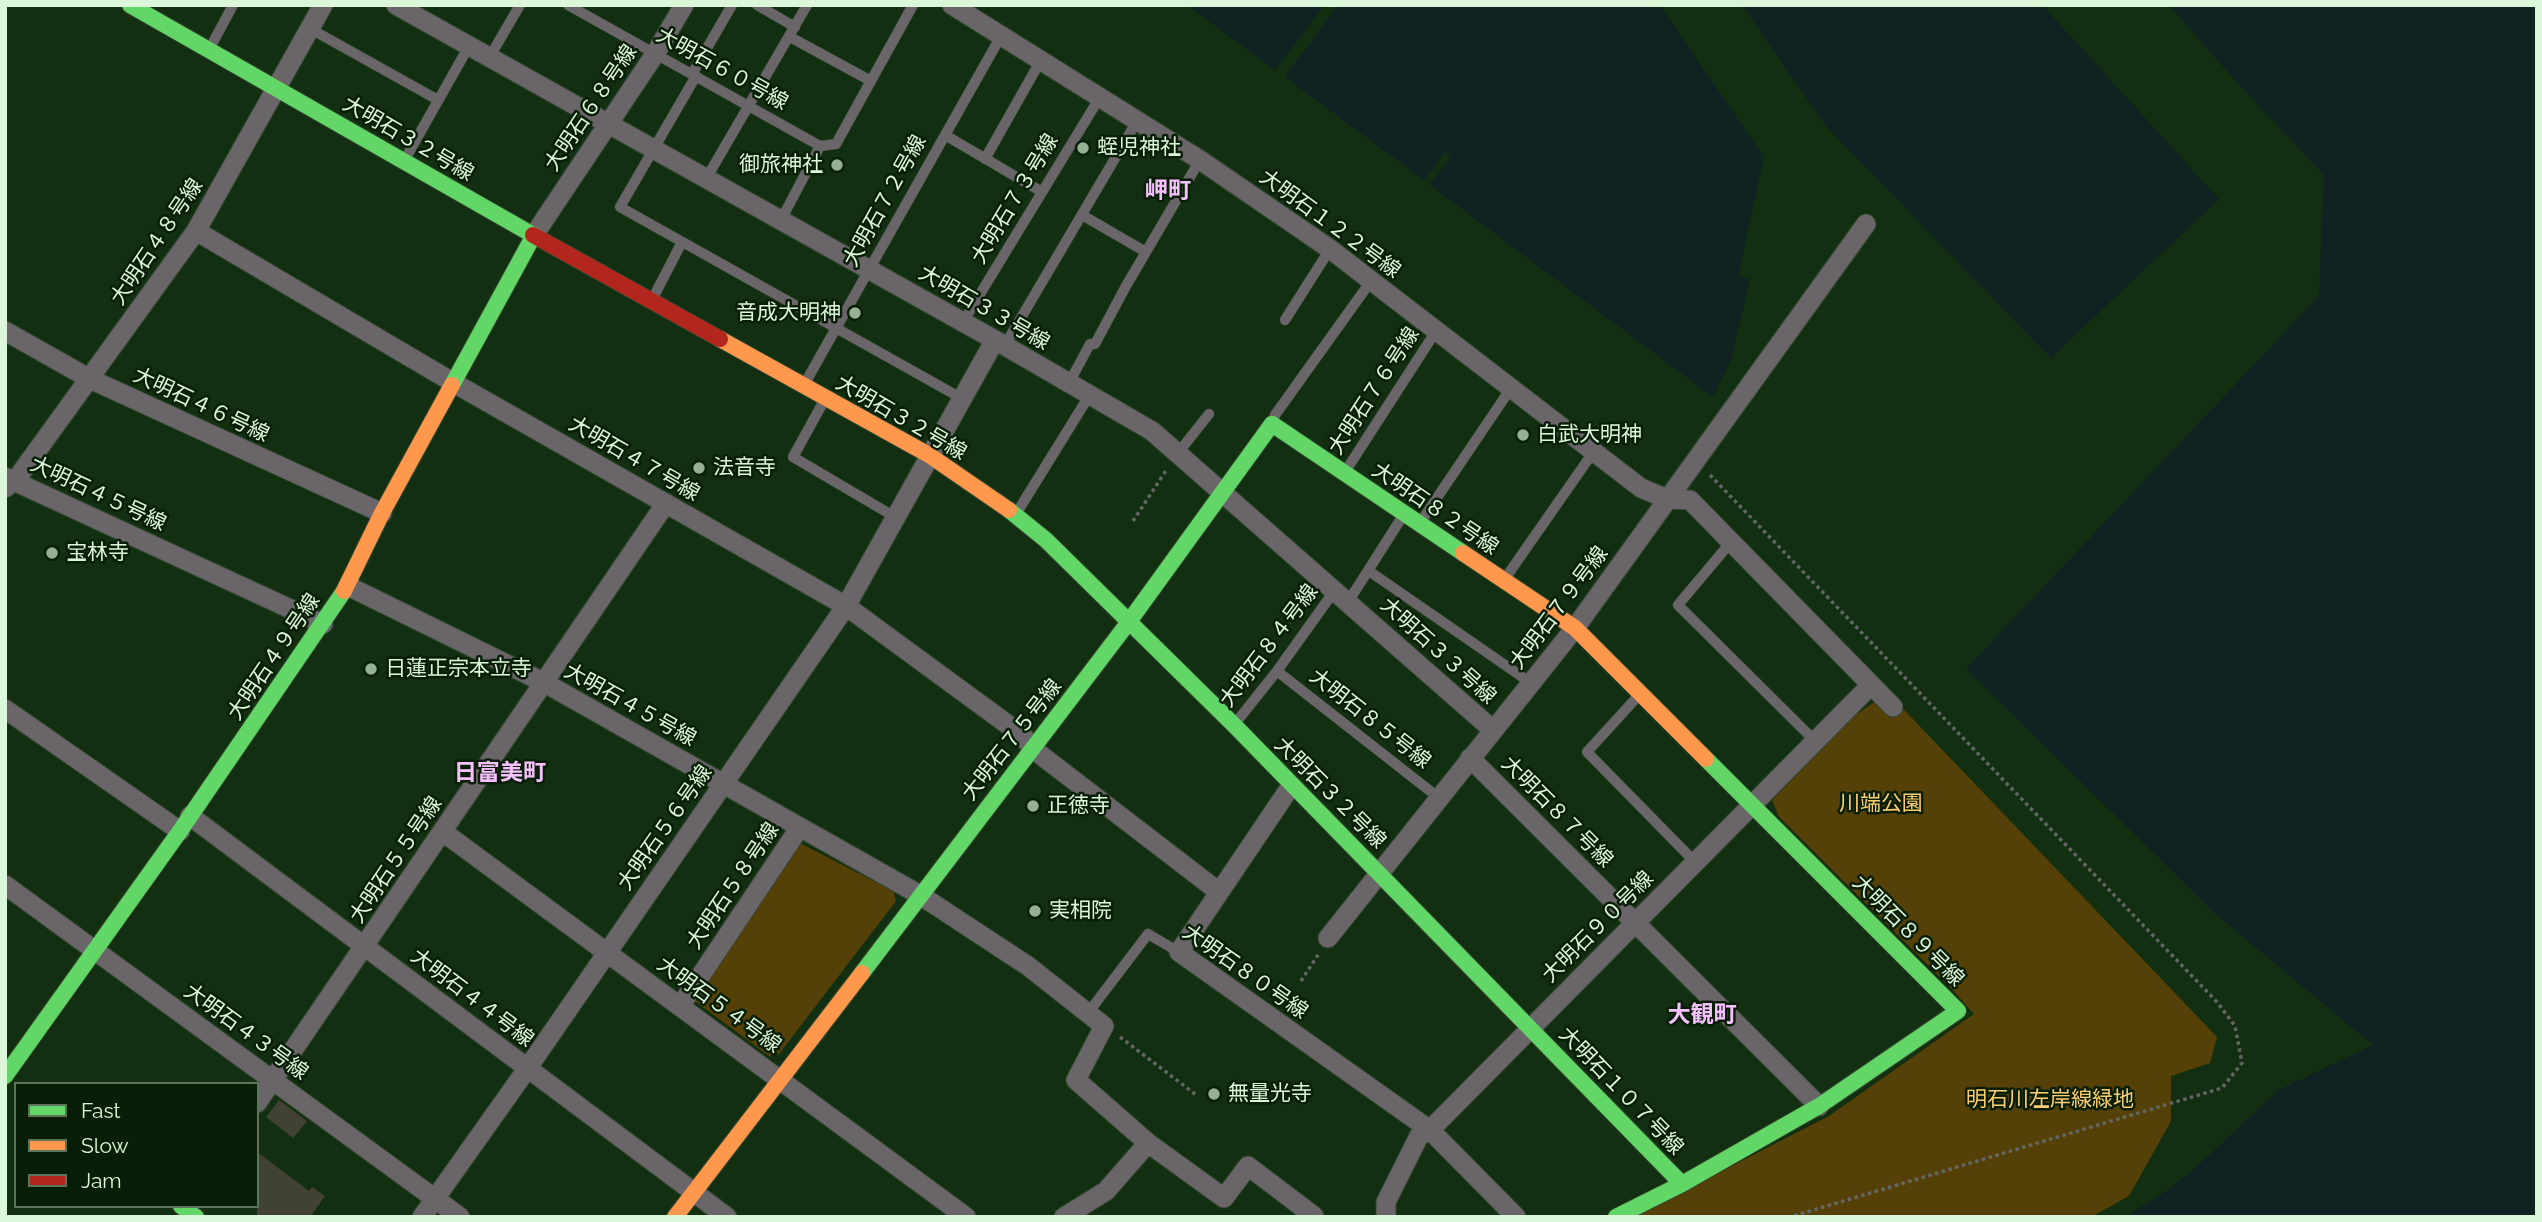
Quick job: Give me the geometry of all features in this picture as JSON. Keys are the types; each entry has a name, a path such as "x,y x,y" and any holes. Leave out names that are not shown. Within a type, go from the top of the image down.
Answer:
{"street":[{"name":"大明石３２号線","path":"130,5 534,235 929,455 1015,514 1046,540 1234,725 1530,1028"},
{"name":"大明石４８号線","path":"8,482 90,379 196,231 323,5"},
{"name":"大明石３３号線","path":"396,5 418,11 489,58 963,322 1152,431 1493,730"},
{"name":"大明石６８号線","path":"534,235 655,54 684,5"},
{"name":"大明石１２２号線","path":"952,5 1200,160 1330,249 1641,488 1667,499 1690,500 1893,707"},
{"name":"大明石７９号線","path":"1328,938 1575,628 1866,224"},
{"name":"大明石４７号線","path":"196,231 454,383 846,606 1022,735 1033,749 1219,892"},
{"name":"大明石４９号線","path":"5,1078 348,586 382,513 534,235"},
{"name":"大明石４６号線","path":"5,331 90,379 382,513"},
{"name":"大明石５６号線","path":"422,1217 846,606 961,398 1000,343"},
{"name":"大明石８２号線","path":"1272,424 1575,628"},
{"name":"大明石７５号線","path":"675,1217 1128,623 1272,424"},
{"name":"大明石４５号線","path":"8,482 323,624"},
{"name":"大明石５５号線","path":"259,1099 666,503"},
{"name":"大明石４５号線","path":"348,586 545,683 920,895"},
{"name":"大明石８９号線","path":"1575,628 1958,1011 1819,1106 1682,1184 1616,1217"},
{"name":"大明石９０号線","path":"1386,1217 1386,1202 1419,1136 1430,1130 1871,685"},
{"name":"大明石４４号線","path":"5,709 185,823 365,945 727,1217"},
{"name":"大明石８７号線","path":"1470,758 1819,1106"},
{"path":"1179,952 1291,786"},
{"name":"大明石５８号線","path":"681,1004 800,827"},
{"name":"大明石５４号線","path":"443,832 681,1004 966,1217"},
{"name":"大明石４３号線","path":"5,885 460,1217"},
{"path":"920,895 1028,965 1104,1026 1076,1080 1148,1143 1224,1198 1248,1166 1314,1216"},
{"name":"大明石８０号線","path":"1179,952 1430,1130 1516,1217"},
{"name":"大明石１０７号線","path":"1530,1028 1682,1184"},
{"path":"1063,1217 1105,1191 1148,1143"}],"lane":[{"path":"209,49 233,5"},
{"path":"489,58 520,5"},
{"name":"大明石６０号線","path":"568,5 820,146"},
{"path":"732,5 620,207 961,398"},
{"path":"757,5 792,32 871,81"},
{"path":"706,179 807,5"},
{"path":"780,220 820,146 836,144 913,5"},
{"path":"309,28 438,100"},
{"name":"大明石７２号線","path":"803,385 1001,36"},
{"path":"404,161 469,46"},
{"path":"985,159 1041,60"},
{"name":"大明石７３号線","path":"963,322 1100,97"},
{"path":"1000,343 1082,215 1137,121"},
{"path":"945,135 1042,192"},
{"path":"1069,383 1090,344 1095,344 1200,160"},
{"path":"1082,215 1146,252"},
{"path":"652,301 682,242"},
{"path":"1285,320 1330,249"},
{"name":"大明石７５号線","path":"1272,424 1275,415 1371,281"},
{"name":"大明石７６号線","path":"1344,473 1436,331"},
{"path":"1420,524 1511,388"},
{"path":"1015,514 1089,396"},
{"path":"825,398 793,457 895,517"},
{"path":"1178,453 1209,414"},
{"path":"1504,580 1594,451"},
{"name":"大明石８４号線","path":"1234,725 1341,596 1369,571 1404,513"},
{"path":"1731,542 1678,605 1815,741"},
{"path":"1369,571 1531,683"},
{"name":"大明石８５号線","path":"1277,671 1439,798"},
{"path":"1641,693 1587,752 1695,862"},
{"name":"大明石８０号線","path":"1088,1013 1148,934 1179,952"}],"path":[{"path":"1133,520 1178,453"},
{"path":"1710,475 2217,1002 2235,1026 2242,1063 2222,1088 1790,1217"},
{"path":"1301,981 1328,938"},
{"path":"1104,1026 1195,1094"}],"green space":[{"name":"明石川左岸線緑地","path":"1888,693 2217,1037 2210,1063 2171,1076 2171,1121 2129,1196 2091,1217 1618,1217 1687,1189 1829,1116 1974,1014 1779,817 1772,800 1851,718"},
{"path":"800,843 893,891 896,901 779,1054 769,1056 696,1002 696,995"}],"water":[{"path":"1187,5 1325,5 1275,70"},
{"path":"1338,5 1660,5 1764,157 1738,276 1750,279 1731,360 1713,397 1430,185 1451,156 1444,153 1424,180 1285,77"},
{"path":"1742,5 2047,5 2045,8 2219,199 2051,358 1825,125"},
{"path":"2169,5 2537,5 2537,1217 2125,1217 2192,1171 2279,1090 2373,1045 2217,915 1966,669 2319,296 2324,175"}],"building":[{"path":"279,1100 307,1121 293,1138 266,1117"},
{"path":"259,1154 309,1191 312,1187 325,1196 310,1217 257,1217"}],"traffic: fast":[{"path":"130,5 533,235"},
{"path":"452,385 534,235"},
{"path":"862,973 1128,623 1272,424 1463,553"},
{"path":"1009,510 1046,540 1234,725 1682,1184"},
{"path":"5,1076 180,831 344,591"},
{"path":"1616,1217 1682,1184 1819,1106 1958,1011 1706,759"},
{"path":"184,1208 196,1217"}],"traffic: slow":[{"path":"720,339 929,455 1009,510"},
{"path":"344,591 382,513 452,385"},
{"path":"1463,553 1575,628 1706,759"},
{"path":"675,1217 862,973"}],"traffic: jam":[{"path":"533,235 720,339"}],"place":[{"name":"蛭児神社","path":"1083,148"},
{"name":"御旅神社","path":"837,165"},
{"name":"音成大明神","path":"855,313"},
{"name":"白武大明神","path":"1523,435"},
{"name":"法音寺","path":"699,468"},
{"name":"宝林寺","path":"52,553"},
{"name":"日蓮正宗本立寺","path":"371,669"},
{"name":"正徳寺","path":"1033,806"},
{"name":"実相院","path":"1035,911"},
{"name":"無量光寺","path":"1214,1094"}],"district":[{"name":"岬町","path":"1168,191"},
{"name":"日富美町","path":"500,773"},
{"name":"大観町","path":"1702,1015"}],"park label":[{"name":"川端公園","path":"1881,804"}]}
